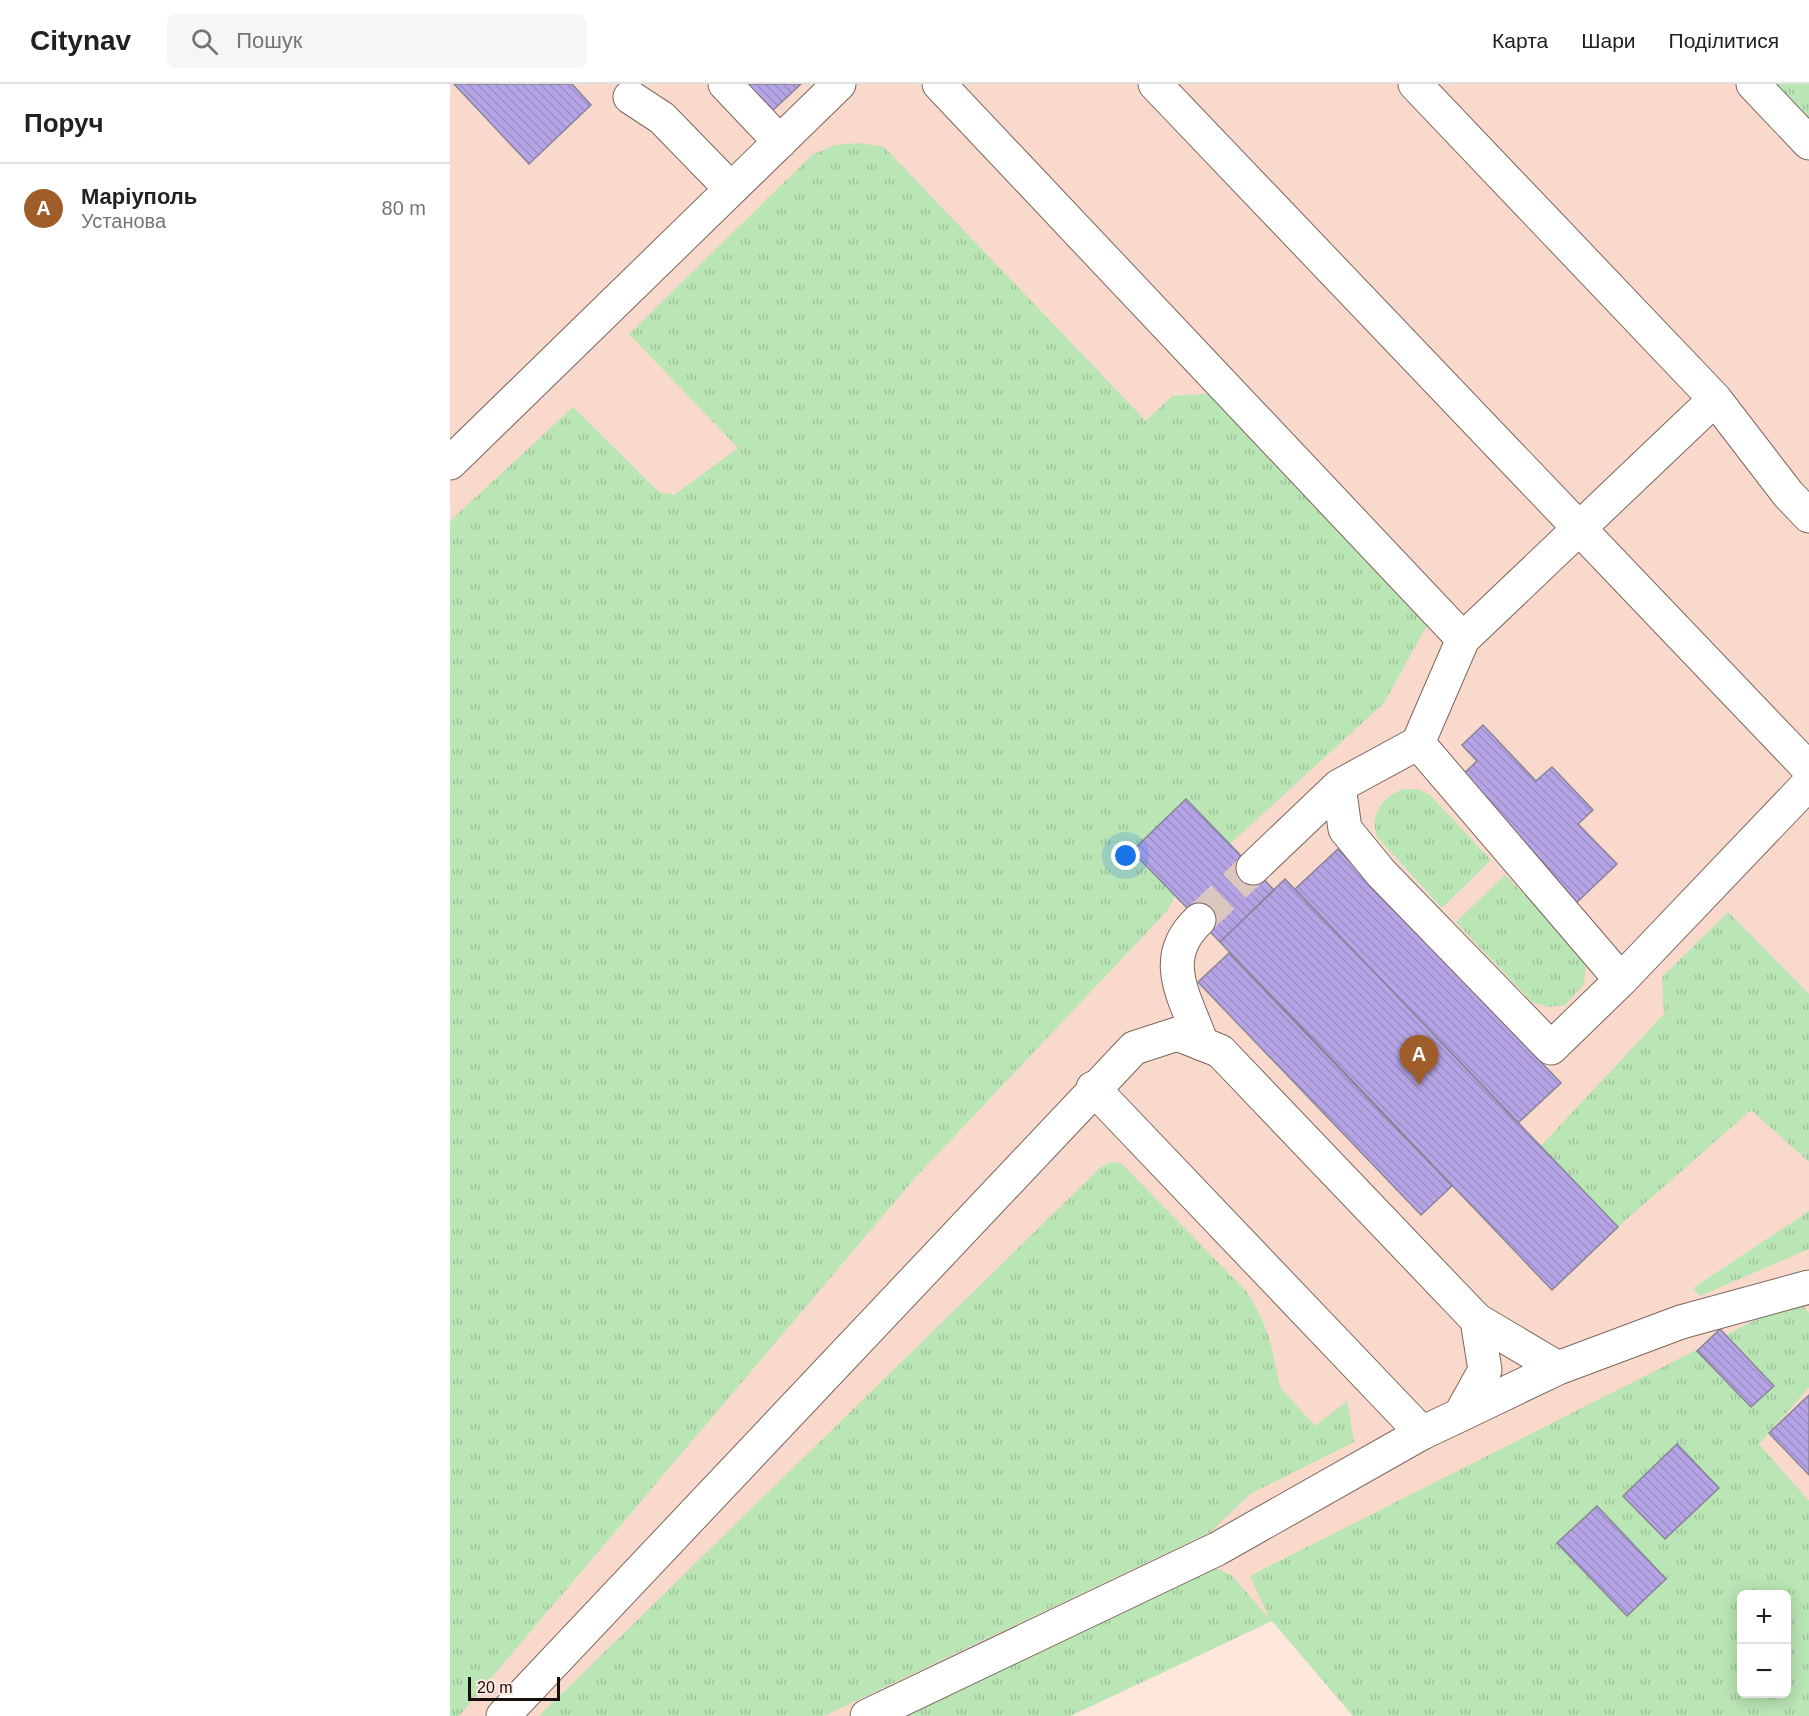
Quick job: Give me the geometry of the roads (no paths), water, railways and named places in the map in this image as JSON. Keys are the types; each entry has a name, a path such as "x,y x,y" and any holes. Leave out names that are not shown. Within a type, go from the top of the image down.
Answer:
{"main road":[{"path":"725,84 780,142"},
{"path":"450,463 839,84"},
{"path":"939,84 1463,639"},
{"path":"1155,84 1809,769"},
{"path":"1414,84 1715,399 1788,494 1809,516"},
{"path":"1753,84 1809,143"},
{"path":"630,97 662,118 731,189"},
{"path":"1253,868 1340,786 1418,743 1463,639 1715,399"},
{"path":"1418,743 1621,980"},
{"path":"1340,786 1345,829 1382,873 1551,1048 1621,980 1809,783"},
{"path":"1199,920 1178,947 1175,968 1202,1044"},
{"path":"503,1716 1134,1047 1177,1034 1220,1051 1477,1320 1558,1368"},
{"path":"1093,1088 1422,1433"},
{"path":"867,1716 1217,1549 1422,1433 1558,1368 1681,1322 1809,1287"},
{"path":"1460,1415 1485,1370 1477,1320"}],"tunnel":[{"path":"1199,920 1253,868"}],"place":[{"name":"Маріуполь","path":"1419,1085"}]}
